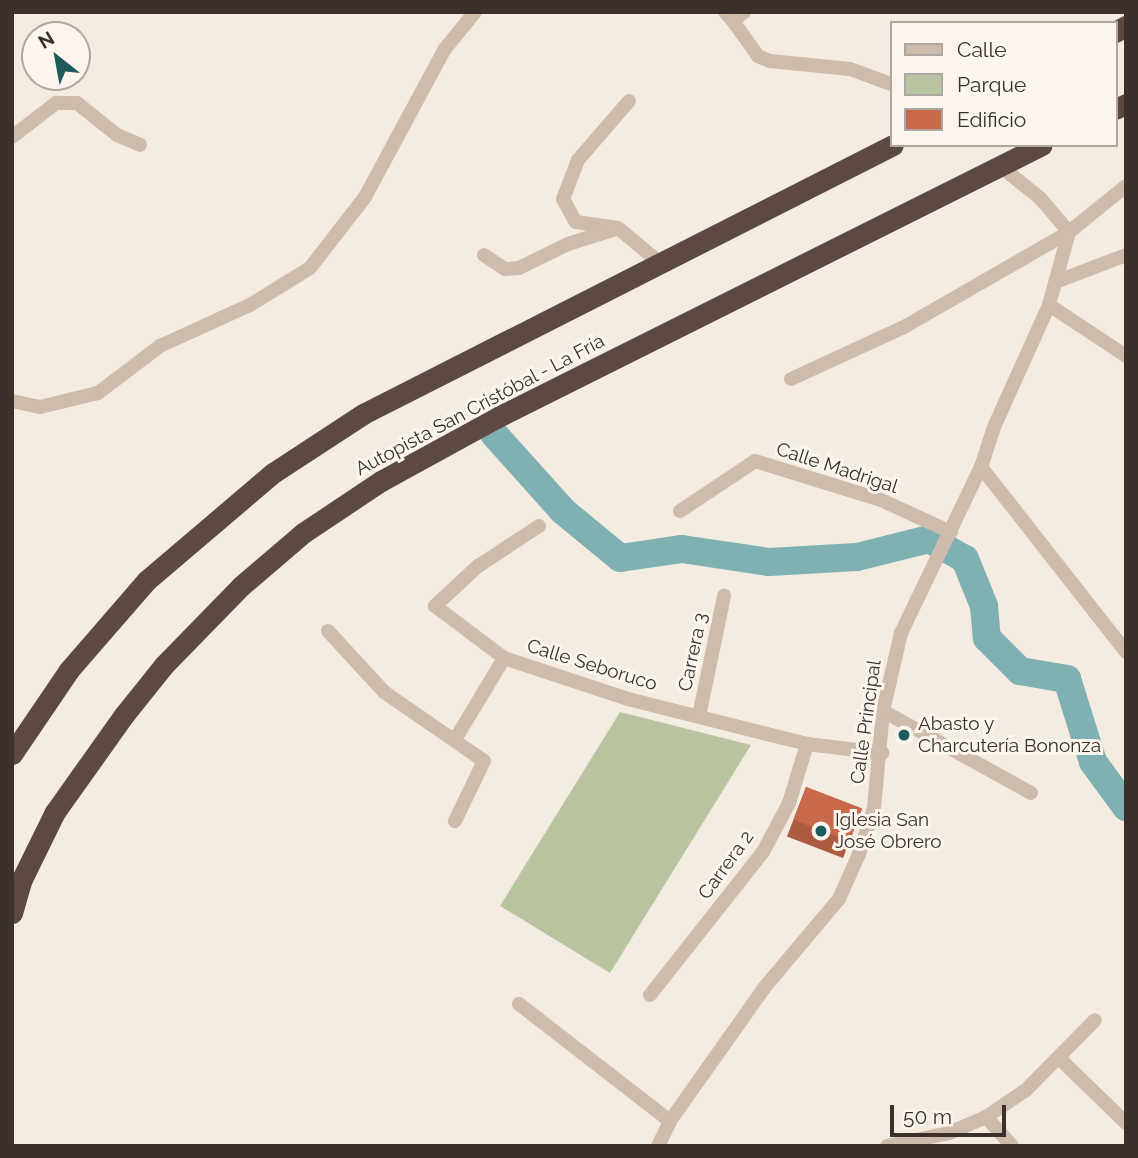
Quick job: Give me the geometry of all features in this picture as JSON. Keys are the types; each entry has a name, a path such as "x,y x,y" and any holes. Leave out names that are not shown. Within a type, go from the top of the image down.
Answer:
{"highway":[{"path":"12,754 69,670 146,582 273,473 363,414 890,147"},
{"name":"Autopista San Cristóbal - La Fría","path":"12,913 22,879 55,812 124,715 164,665 241,586 303,533 381,481 496,418 1038,147"}],"street":[{"path":"12,401 40,407 98,393 160,346 250,304 310,268 365,197 444,50 475,12"},
{"path":"734,15 758,56 771,61 850,69 890,84"},
{"path":"629,101 578,160 563,189 565,208 576,222 618,228 660,263"},
{"path":"12,137 55,103 77,103 117,135 140,145"},
{"path":"1000,166 1040,198 1069,232"},
{"path":"791,379 904,327 1069,232 1126,186"},
{"path":"484,255 505,270 519,268 568,244 618,228"},
{"name":"Calle Principal","path":"658,1146 670,1121 764,988 839,898 874,808 882,753 883,711 901,633 923,580 951,532 981,467 994,427 1049,305 1058,281 1069,232"},
{"path":"1058,281 1126,255"},
{"path":"1049,305 1126,356"},
{"name":"Calle Madrigal","path":"680,510 755,461 881,500 951,532"},
{"path":"981,467 1126,652"},
{"name":"Calle Seboruco","path":"539,526 478,566 435,606 504,659 628,699 807,744 882,753"},
{"name":"Carrera 3","path":"699,716 724,596"},
{"path":"328,631 384,692 456,738 484,761 455,821"},
{"path":"456,738 504,659"},
{"path":"883,711 1031,793"},
{"name":"Carrera 2","path":"650,995 763,852 789,803 807,744"},
{"path":"519,1004 670,1121"},
{"path":"889,1145 949,1133 986,1117 1026,1090 1060,1059 1095,1020"},
{"path":"1060,1059 1126,1123"},
{"path":"986,1117 1012,1146"}],"green space":[{"path":"620,712 751,745 610,973 500,906"}],"building":[{"path":"806,787 862,809 849,841 793,820"}],"waterway":[{"path":"494,434 563,511 620,558 682,549 769,562 857,557 929,539 965,559 984,606 987,638 1020,671 1067,679 1093,762 1126,807"}],"place":[{"name":"Abasto y Charcutería Bononza","path":"904,735"},
{"name":"Iglesia San José Obrero","path":"821,831"}]}
